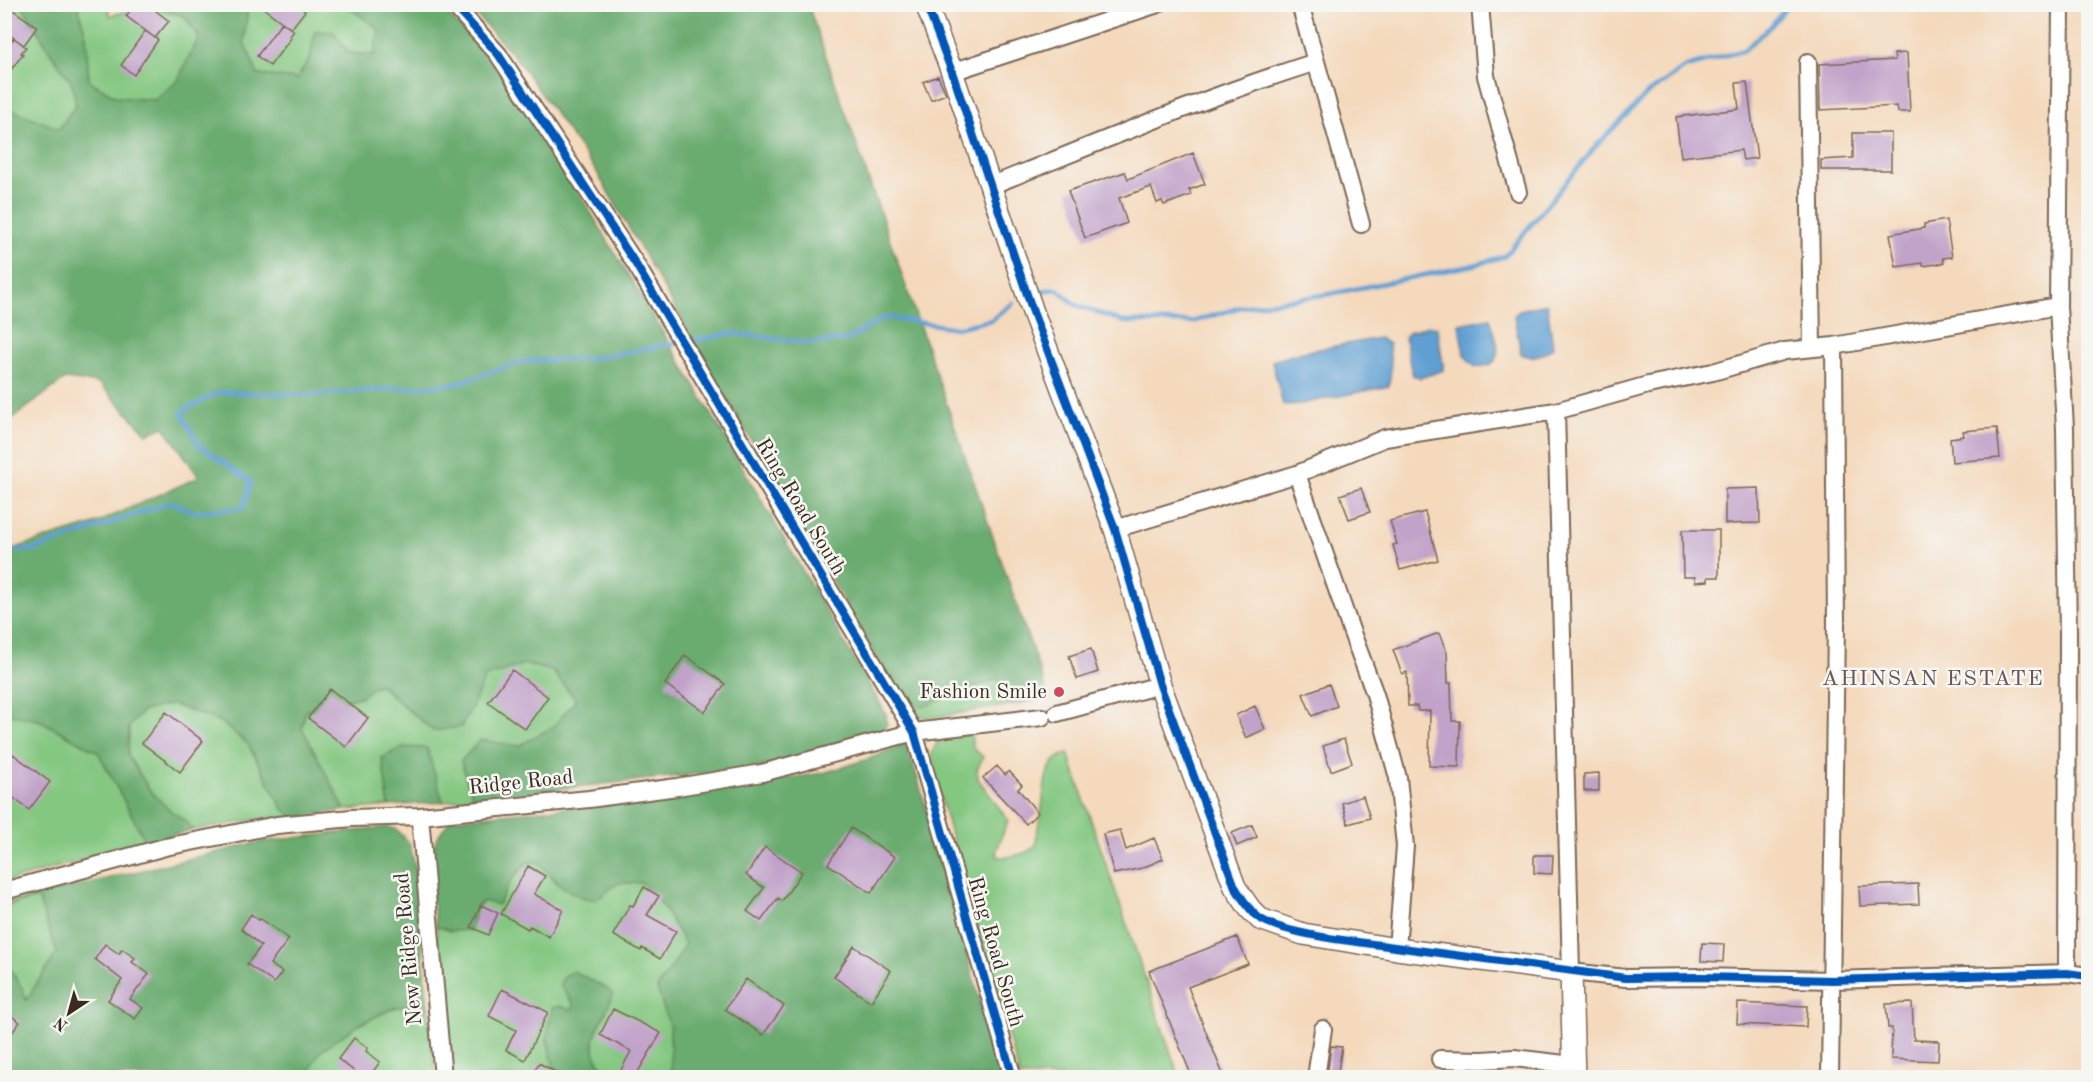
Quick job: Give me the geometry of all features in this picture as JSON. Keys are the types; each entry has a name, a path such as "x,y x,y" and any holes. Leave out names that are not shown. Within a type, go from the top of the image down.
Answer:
{"street":[{"name":"Ring Road South","path":"453,4 498,54 635,263 756,470 914,732 1013,1077"},
{"path":"926,4 952,72 1033,312 1115,529 1160,685 1235,888 1260,919 1303,934 1397,949 1626,978 1832,980 2067,974 2088,976"},
{"path":"952,72 1158,4"},
{"path":"1300,4 1361,224"},
{"path":"1480,4 1486,76 1518,192"},
{"path":"2061,4 2058,306 2065,428 2068,633 2067,974"},
{"path":"990,186 1168,114 1262,79 1316,62"},
{"path":"1808,62 1812,347"},
{"path":"1115,529 1298,474 1385,438 1556,411 1648,386 1713,372 1785,351 1834,346 2058,306"},
{"path":"1830,1077 1836,624 1834,346"},
{"path":"1440,1059 1514,1058 1574,1071 1556,411"},
{"path":"1298,474 1375,693 1398,778 1405,846 1397,949"},
{"name":"Ridge Road","path":"4,891 165,847 277,825 420,816 590,799 713,781 762,773 914,732 1050,715 1160,685"},
{"name":"New Ridge Road","path":"420,816 443,1077"},
{"path":"1316,1077 1323,1029"}],"green space":[{"path":"439,4 497,69 543,133 695,386 886,714 887,723 884,730 865,739 764,767 473,798 461,761 480,740 519,746 553,727 576,700 553,671 524,664 485,677 461,727 433,731 381,685 374,686 360,697 305,711 302,728 345,810 296,818 283,809 248,744 219,721 172,704 143,711 129,726 128,756 151,792 173,813 187,822 193,830 146,842 98,752 41,721 5,713 5,551 94,524 199,477 164,427 147,434 99,383 65,379 5,424 5,107 59,129 76,105 72,83 22,5 78,5 86,37 89,81 116,97 155,100 178,80 199,37 184,16 145,5 248,5 244,42 258,75 297,79 310,58 315,31 333,32 349,53 374,55 379,30 346,5"},
{"path":"4,5 22,5 72,83 76,105 59,129 5,107"},
{"path":"78,5 108,5 110,16 145,5 184,16 199,37 178,80 155,100 116,97 89,81 86,37"},
{"path":"248,5 346,5 379,30 374,55 349,53 333,32 310,58 297,79 258,75 244,42"},
{"path":"467,5 808,5 1049,698 1010,705 998,678 922,707 909,702 897,693 596,171 516,58"},
{"path":"524,664 552,671 576,700 553,727 519,746 461,762 473,798 443,802 427,749 382,758 389,806 345,810 302,728 305,711 360,697 374,686 380,685 411,713 460,727 485,677"},
{"path":"998,678 1010,705 929,718 910,710 897,693 909,702 922,706"},
{"path":"172,704 219,721 248,744 283,809 296,818 267,818 193,830 187,822 173,813 151,792 128,756 129,726 143,711"},
{"path":"5,712 41,721 98,752 146,842 5,882"},
{"path":"971,734 973,748 983,757 977,770 978,779 1008,820 996,852 999,857 1019,855 1036,845 1047,775 1054,762 1068,753 1179,1077 1020,1077 931,764 934,748 945,735"},
{"path":"903,744 907,747 918,780 1001,1077 671,1077 670,1027 657,988 678,958 685,943 660,902 643,883 618,883 596,900 586,899 563,887 538,862 527,862 512,879 498,905 484,901 476,907 470,930 451,931 436,926 430,868 432,855 435,841 453,819 663,798 823,773 869,759"},
{"path":"402,747 427,748 443,802 389,806 382,758"},
{"path":"388,827 396,829 409,843 415,866 428,1008 396,1007 364,1022 319,1053 310,1071 313,1077 5,1077 4,964 8,965 22,988 26,1000 57,953 38,898 5,906 5,903 259,842"},
{"path":"527,862 538,862 559,885 596,900 618,883 643,882 660,902 685,943 678,958 657,988 670,1026 671,1077 611,1077 594,1055 594,1036 607,1010 606,988 591,981 560,985 574,1005 572,1010 559,1006 547,1040 555,1077 452,1077 436,926 451,931 484,901 498,904 512,879"},
{"path":"38,897 57,953 26,1000 8,965 5,964 4,907"},
{"path":"573,971 606,988 613,995 598,1028 594,1046 601,1066 611,1077 555,1077 548,1043 548,1026 552,1008 559,1006 572,1010 574,1005 560,985 564,976"},
{"path":"396,1007 428,1008 436,1077 313,1078 309,1071 324,1047 354,1027"}],"water":[{"path":"1547,304 1553,347 1538,355 1521,354 1514,316 1520,310"},
{"path":"1490,318 1497,342 1497,355 1491,364 1476,367 1465,354 1459,324"},
{"path":"1428,326 1437,327 1444,370 1420,378 1412,375 1405,337 1409,332"},
{"path":"1379,338 1389,344 1391,370 1389,386 1300,404 1283,405 1272,361 1303,352"}],"building":[{"path":"135,4 147,4 169,21 155,38 126,16"},
{"path":"258,4 296,4 305,11 291,29"},
{"path":"4,10 10,14 13,10 37,27 24,45 4,31"},
{"path":"282,22 294,31 270,66 257,56"},
{"path":"145,31 158,40 134,75 121,65"},
{"path":"14,38 26,47 4,79 4,50"},
{"path":"1907,53 1910,112 1898,112 1897,106 1820,110 1819,64 1895,60 1894,54"},
{"path":"938,76 946,94 931,100 923,82"},
{"path":"1747,82 1757,158 1743,160 1741,150 1681,157 1676,117 1739,109 1736,83"},
{"path":"1853,133 1891,133 1891,170 1821,170 1821,160 1853,158"},
{"path":"1193,153 1205,184 1189,190 1191,195 1164,205 1162,201 1157,203 1151,187 1119,198 1127,223 1085,238 1068,191 1125,172 1128,179"},
{"path":"1946,220 1952,257 1943,258 1944,263 1923,266 1922,263 1896,267 1890,234 1924,228 1924,224"},
{"path":"1997,428 2000,458 1952,462 1950,438 1964,436 1963,431"},
{"path":"1361,488 1370,512 1349,519 1340,495"},
{"path":"1759,488 1760,523 1725,524 1725,489"},
{"path":"1425,512 1438,560 1400,570 1393,545 1397,544 1390,521"},
{"path":"1682,530 1719,530 1719,577 1708,577 1708,581 1695,582 1695,577 1683,577"},
{"path":"1439,633 1447,653 1452,721 1460,721 1459,767 1429,766 1430,711 1418,711 1417,706 1408,706 1407,672 1402,674 1393,650"},
{"path":"1091,649 1098,672 1077,679 1069,656"},
{"path":"685,655 725,684 705,712 665,684"},
{"path":"512,670 548,697 525,729 488,702"},
{"path":"1329,684 1337,706 1312,716 1303,694"},
{"path":"330,689 368,718 346,747 308,718"},
{"path":"1255,706 1265,729 1246,738 1236,715"},
{"path":"166,712 203,741 180,772 142,743"},
{"path":"1344,739 1352,763 1331,771 1323,746"},
{"path":"13,754 50,782 29,810 4,791 4,766"},
{"path":"997,766 1005,775 1009,771 1022,785 1018,789 1038,813 1026,824 983,778"},
{"path":"1599,773 1599,791 1584,791 1584,774"},
{"path":"1363,796 1370,818 1348,824 1342,803"},
{"path":"1252,825 1257,837 1237,846 1232,833"},
{"path":"851,828 895,857 871,893 828,864"},
{"path":"1120,830 1126,850 1154,838 1163,859 1142,868 1114,874 1103,834"},
{"path":"765,847 802,872 782,901 778,898 761,921 747,911 764,888 746,875"},
{"path":"1534,855 1553,855 1552,874 1534,873"},
{"path":"528,866 545,876 534,894 563,910 549,937 530,926 528,929 501,914"},
{"path":"1918,884 1919,904 1860,906 1859,886"},
{"path":"644,887 659,896 647,915 676,931 660,959 613,935 630,905 633,906"},
{"path":"481,905 498,913 488,935 471,927"},
{"path":"251,914 289,939 270,964 282,972 274,983 247,964 261,946 241,929"},
{"path":"1237,937 1248,964 1188,987 1224,1077 1192,1077 1149,971"},
{"path":"1702,943 1724,944 1723,962 1701,961"},
{"path":"105,944 119,954 122,949 135,958 132,962 149,974 130,999 143,1008 135,1019 108,1000 122,980 95,959"},
{"path":"854,946 891,971 871,1002 834,977"},
{"path":"746,979 784,1006 763,1035 725,1009"},
{"path":"502,989 548,1012 525,1060 506,1050 516,1030 489,1016"},
{"path":"1738,1003 1807,1006 1806,1027 1737,1024"},
{"path":"1912,1003 1914,1040 1939,1041 1938,1061 1891,1059 1892,1028 1888,1028 1886,1004"},
{"path":"613,1009 661,1033 635,1077 620,1072 631,1051 600,1035"},
{"path":"4,1011 20,1022 4,1043"},
{"path":"354,1038 368,1048 366,1051 380,1062 369,1077 362,1077 338,1059"},
{"path":"1331,1046 1342,1047 1337,1077 1327,1077"},
{"path":"539,1063 565,1077 530,1077"}],"waterway":[{"path":"1039,291 1057,289 1076,305 1124,322 1192,322 1241,307 1330,294 1474,265 1505,256 1596,146 1648,93 1684,68 1744,50 1771,26 1789,4"},
{"path":"687,342 734,333 808,343 847,340 885,317 956,328 991,320 1013,303"},
{"path":"4,550 33,550 171,502 194,512 243,508 251,482 199,445 181,412 219,392 311,395 455,384 524,361 588,359 679,343"}],"cycle path":[{"path":"453,4 498,54 635,263 914,732 1013,1078"},
{"path":"926,4 952,72 1033,312 1115,529 1160,685 1235,887 1248,907 1258,917 1274,925 1327,938 1626,978 1832,980 2067,973 2088,976"}],"place":[{"name":"Fashion Smile","path":"1059,692"}],"district":[{"name":"AHINSAN ESTATE","path":"1933,679"}]}
